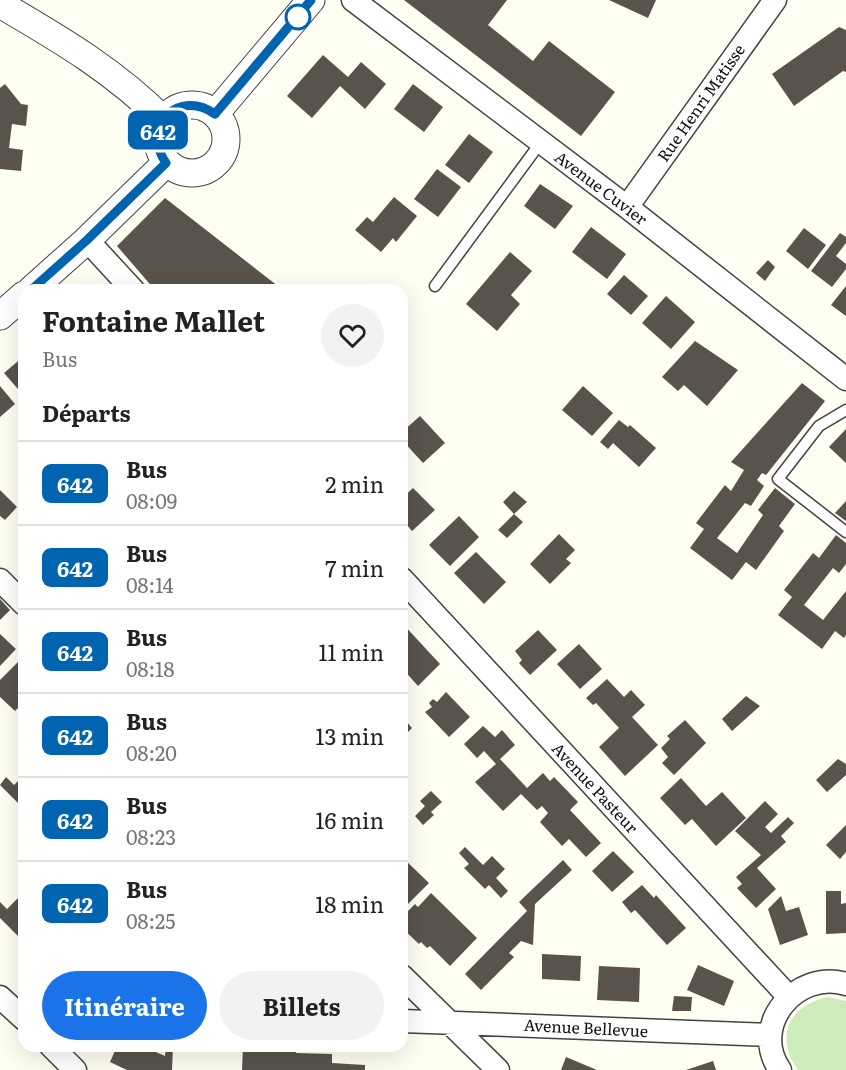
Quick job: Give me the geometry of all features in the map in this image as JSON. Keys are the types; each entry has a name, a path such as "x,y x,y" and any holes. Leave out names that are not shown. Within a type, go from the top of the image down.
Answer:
{"street":[{"path":"215,114 311,0"},
{"name":"Avenue Cuvier","path":"353,0 627,207 846,379"},
{"name":"Rue Henri Matisse","path":"627,207 775,0"},
{"path":"0,4 88,57 120,81 163,120"},
{"path":"188,105 198,105 215,114 225,132 226,141 224,152 212,167 194,174 183,173 166,163 157,142 163,120 170,112 188,105"},
{"path":"38,284 87,240 166,163"},
{"path":"87,240 127,284"},
{"path":"0,316 18,300"},
{"path":"0,580 18,598"},
{"name":"Avenue Pasteur","path":"408,585 788,996"},
{"path":"780,1070 771,1050 770,1035 773,1021 788,996 803,986 820,981 846,984"},
{"path":"408,982 498,1070"},
{"path":"7,1001 18,1013"},
{"name":"Avenue Bellevue","path":"408,1021 770,1035"},
{"path":"57,1052 75,1070"}],"lane":[{"path":"435,286 541,142"},
{"path":"846,410 819,426 778,479 846,532"}],"green space":[{"path":"828,997 846,1001 846,1070 798,1070 787,1046 789,1024 803,1007"}],"building":[{"path":"404,0 507,0 488,25 533,61 549,41 615,92 581,136"},
{"path":"609,0 656,0 648,18"},
{"path":"839,27 846,30 846,72 843,71 794,106 772,74"},
{"path":"323,55 348,77 361,62 386,84 365,109 340,86 312,118 287,96"},
{"path":"5,84 21,104 28,105 26,126 12,124 9,148 23,150 21,171 0,169 0,88"},
{"path":"413,84 443,107 424,132 394,109"},
{"path":"469,134 493,152 469,183 445,165"},
{"path":"437,169 461,187 438,217 414,199"},
{"path":"540,184 573,206 555,229 524,206"},
{"path":"394,197 417,216 396,242 393,238 381,252 355,230 367,217 373,222"},
{"path":"165,198 275,284 150,284 117,246"},
{"path":"591,227 626,254 607,279 572,252"},
{"path":"804,228 826,245 808,269 786,251"},
{"path":"840,233 846,237 846,243 836,256 846,264 846,269 832,287 811,271"},
{"path":"510,252 532,271 511,295 520,304 497,331 466,304"},
{"path":"768,260 775,267 765,281 756,273"},
{"path":"624,275 648,296 631,315 607,294"},
{"path":"846,286 846,316 831,305"},
{"path":"666,296 695,322 671,349 642,323"},
{"path":"695,341 738,370 707,406 684,385 678,391 662,377"},
{"path":"18,361 18,389 4,373"},
{"path":"802,383 825,401 766,475 762,473 757,480 764,486 751,506 745,503 717,538 737,553 763,515 758,510 775,488 795,504 779,526 784,531 756,570 746,562 732,580 690,548 704,529 696,523 725,485 731,491 744,470 731,462"},
{"path":"0,386 15,404 0,417"},
{"path":"583,386 613,413 592,436 562,410"},
{"path":"420,416 445,443 423,463 408,447 408,427"},
{"path":"619,420 628,427 630,425 656,448 639,467 613,443 608,449 600,442"},
{"path":"846,429 846,463 829,447"},
{"path":"413,488 435,510 412,531 408,526 408,493"},
{"path":"0,490 17,507 5,520 0,516"},
{"path":"514,491 527,502 514,514 503,502"},
{"path":"846,501 846,521 835,513"},
{"path":"514,514 523,522 507,538 498,530"},
{"path":"459,516 479,537 450,566 429,545"},
{"path":"559,534 575,550 566,559 571,563 550,584 530,564"},
{"path":"836,535 846,543 846,564 839,573 833,568 804,605 823,620 846,591 846,635 844,638 835,631 822,649 778,615 792,597 784,590 813,553 819,558"},
{"path":"476,552 506,582 484,604 454,573"},
{"path":"0,599 10,610 0,620"},
{"path":"408,629 440,664 418,686 408,675"},
{"path":"538,630 557,650 530,675 519,663 522,660 515,651"},
{"path":"0,634 16,649 0,666"},
{"path":"579,644 602,669 580,689 557,664"},
{"path":"18,662 18,708 15,711 0,697 0,680"},
{"path":"607,679 624,697 631,690 645,705 632,717 658,745 625,776 599,747 619,728 596,703 593,705 586,698"},
{"path":"446,692 470,717 449,737 425,712 432,707 429,703 433,699 437,702"},
{"path":"746,696 760,706 732,731 722,719"},
{"path":"685,720 706,743 674,775 662,763 668,757 661,748 670,739 667,736"},
{"path":"483,726 495,737 502,730 515,745 500,759 527,788 543,773 550,781 554,777 578,802 570,810 601,843 586,857 569,839 562,846 540,822 548,813 542,806 537,810 521,794 503,811 475,782 496,764 484,751 477,758 464,744"},
{"path":"838,759 846,764 846,775 827,792 816,780"},
{"path":"6,777 14,785 18,781 18,803 0,785"},
{"path":"681,778 706,806 722,792 746,818 716,846 692,819 685,825 660,798"},
{"path":"431,791 442,802 431,812 434,815 423,825 415,816 425,806 420,801"},
{"path":"765,801 778,814 765,827 771,833 788,817 794,823 781,836 786,842 757,868 776,889 756,908 737,888 742,884 736,877 761,855 735,831"},
{"path":"846,825 846,852 840,859 826,845"},
{"path":"465,847 483,865 492,856 505,869 496,878 508,891 501,898 489,885 485,889 464,868 469,864 459,853"},
{"path":"613,851 634,872 612,892 592,871"},
{"path":"563,860 572,870 535,904 533,945 521,941 509,953 514,957 481,990 465,974 527,911 519,902"},
{"path":"408,863 429,883 408,904"},
{"path":"642,885 654,898 656,895 686,928 667,945 635,910 631,913 622,902"},
{"path":"826,891 841,891 841,904 846,903 846,933 826,934"},
{"path":"431,893 477,938 450,966 430,946 427,948 421,942 419,944 408,934 408,911 415,904 418,907"},
{"path":"781,896 786,911 799,907 808,935 780,945 768,909"},
{"path":"18,898 18,936 0,918 0,902 7,909"},
{"path":"542,954 581,956 580,981 542,979"},
{"path":"698,965 734,981 724,1006 687,990"},
{"path":"599,966 640,968 639,1002 597,1000"},
{"path":"674,996 692,997 691,1011 672,1011"},
{"path":"114,1052 156,1052 165,1056 165,1052 173,1052 172,1070 127,1070 110,1062"},
{"path":"243,1052 332,1054 332,1063 365,1065 365,1070 242,1070"},
{"path":"566,1057 597,1070 561,1070"},
{"path":"713,1061 716,1070 686,1070"}],"bus line":[{"name":"642","path":"38,284 87,240 166,163 159,150 157,134 163,120 170,112 178,107 198,105 215,114 311,0"}]}
